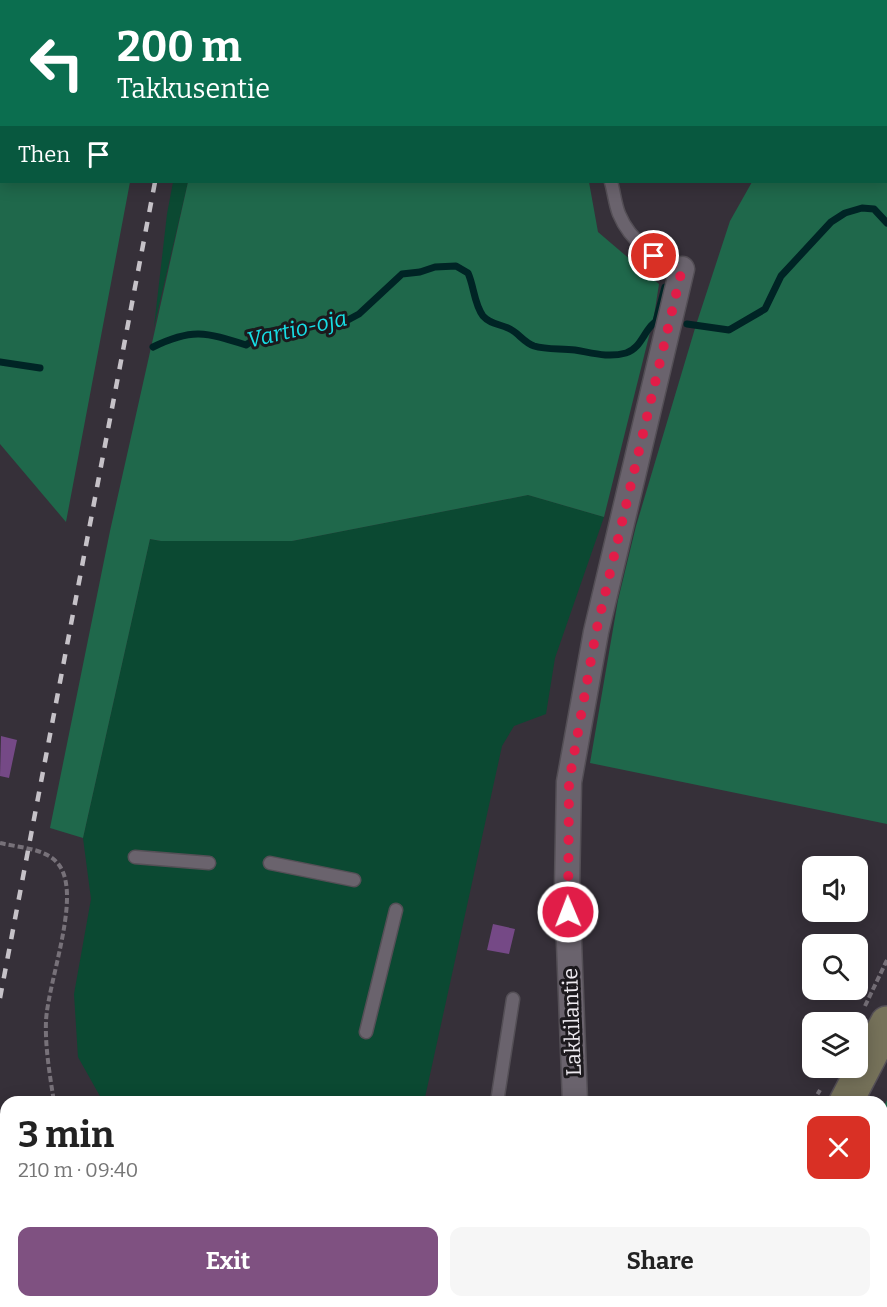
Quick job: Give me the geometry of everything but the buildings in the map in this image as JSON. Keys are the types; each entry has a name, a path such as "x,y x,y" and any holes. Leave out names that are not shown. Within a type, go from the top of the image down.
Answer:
{"street":[{"name":"Lakkilantie","path":"575,1096 567,889 569,782 596,632 682,269"},
{"path":"848,1096 874,1019"}],"lane":[{"path":"611,183 619,214 634,239 654,256 682,269"},
{"path":"135,857 209,863"},
{"path":"270,863 354,880"},
{"path":"366,1032 396,910"},
{"path":"498,1096 513,999"}],"path":[{"path":"0,843 48,854 61,868 67,885 67,906 46,1020 53,1096"},
{"path":"874,1019 887,960"}],"green space":[{"path":"0,183 130,183 66,522 0,444"},
{"path":"173,183 188,183 154,327"},
{"path":"188,183 589,183 598,232 659,284 654,316 604,517 528,495 292,541 161,541 150,539 83,838 50,828 110,531"},
{"path":"751,183 887,183 887,824 590,763 618,600 636,526 696,325 730,221"},
{"path":"528,495 604,517 555,658 546,714 514,726 502,746 425,1096 100,1096 78,1057 74,994 91,899 83,838 150,539 161,541 292,541"}],"waterway":[{"name":"Vartio-oja","path":"687,324 729,330 765,309 781,276 831,222 845,213 862,208 874,209 887,223"},
{"name":"Vartio-oja","path":"153,347 178,337 199,334 220,337 246,345 265,332 346,321 359,314 402,274 435,267 456,266 468,273 483,316 512,330 534,346 607,355 626,353 636,347 651,326 661,318"},
{"path":"656,321 665,287"},
{"name":"Vartio-oja","path":"0,362 40,368"}],"railway":[{"path":"0,998 155,183"}],"route":[{"path":"568,912 569,782 596,632 682,269 654,256"}]}
